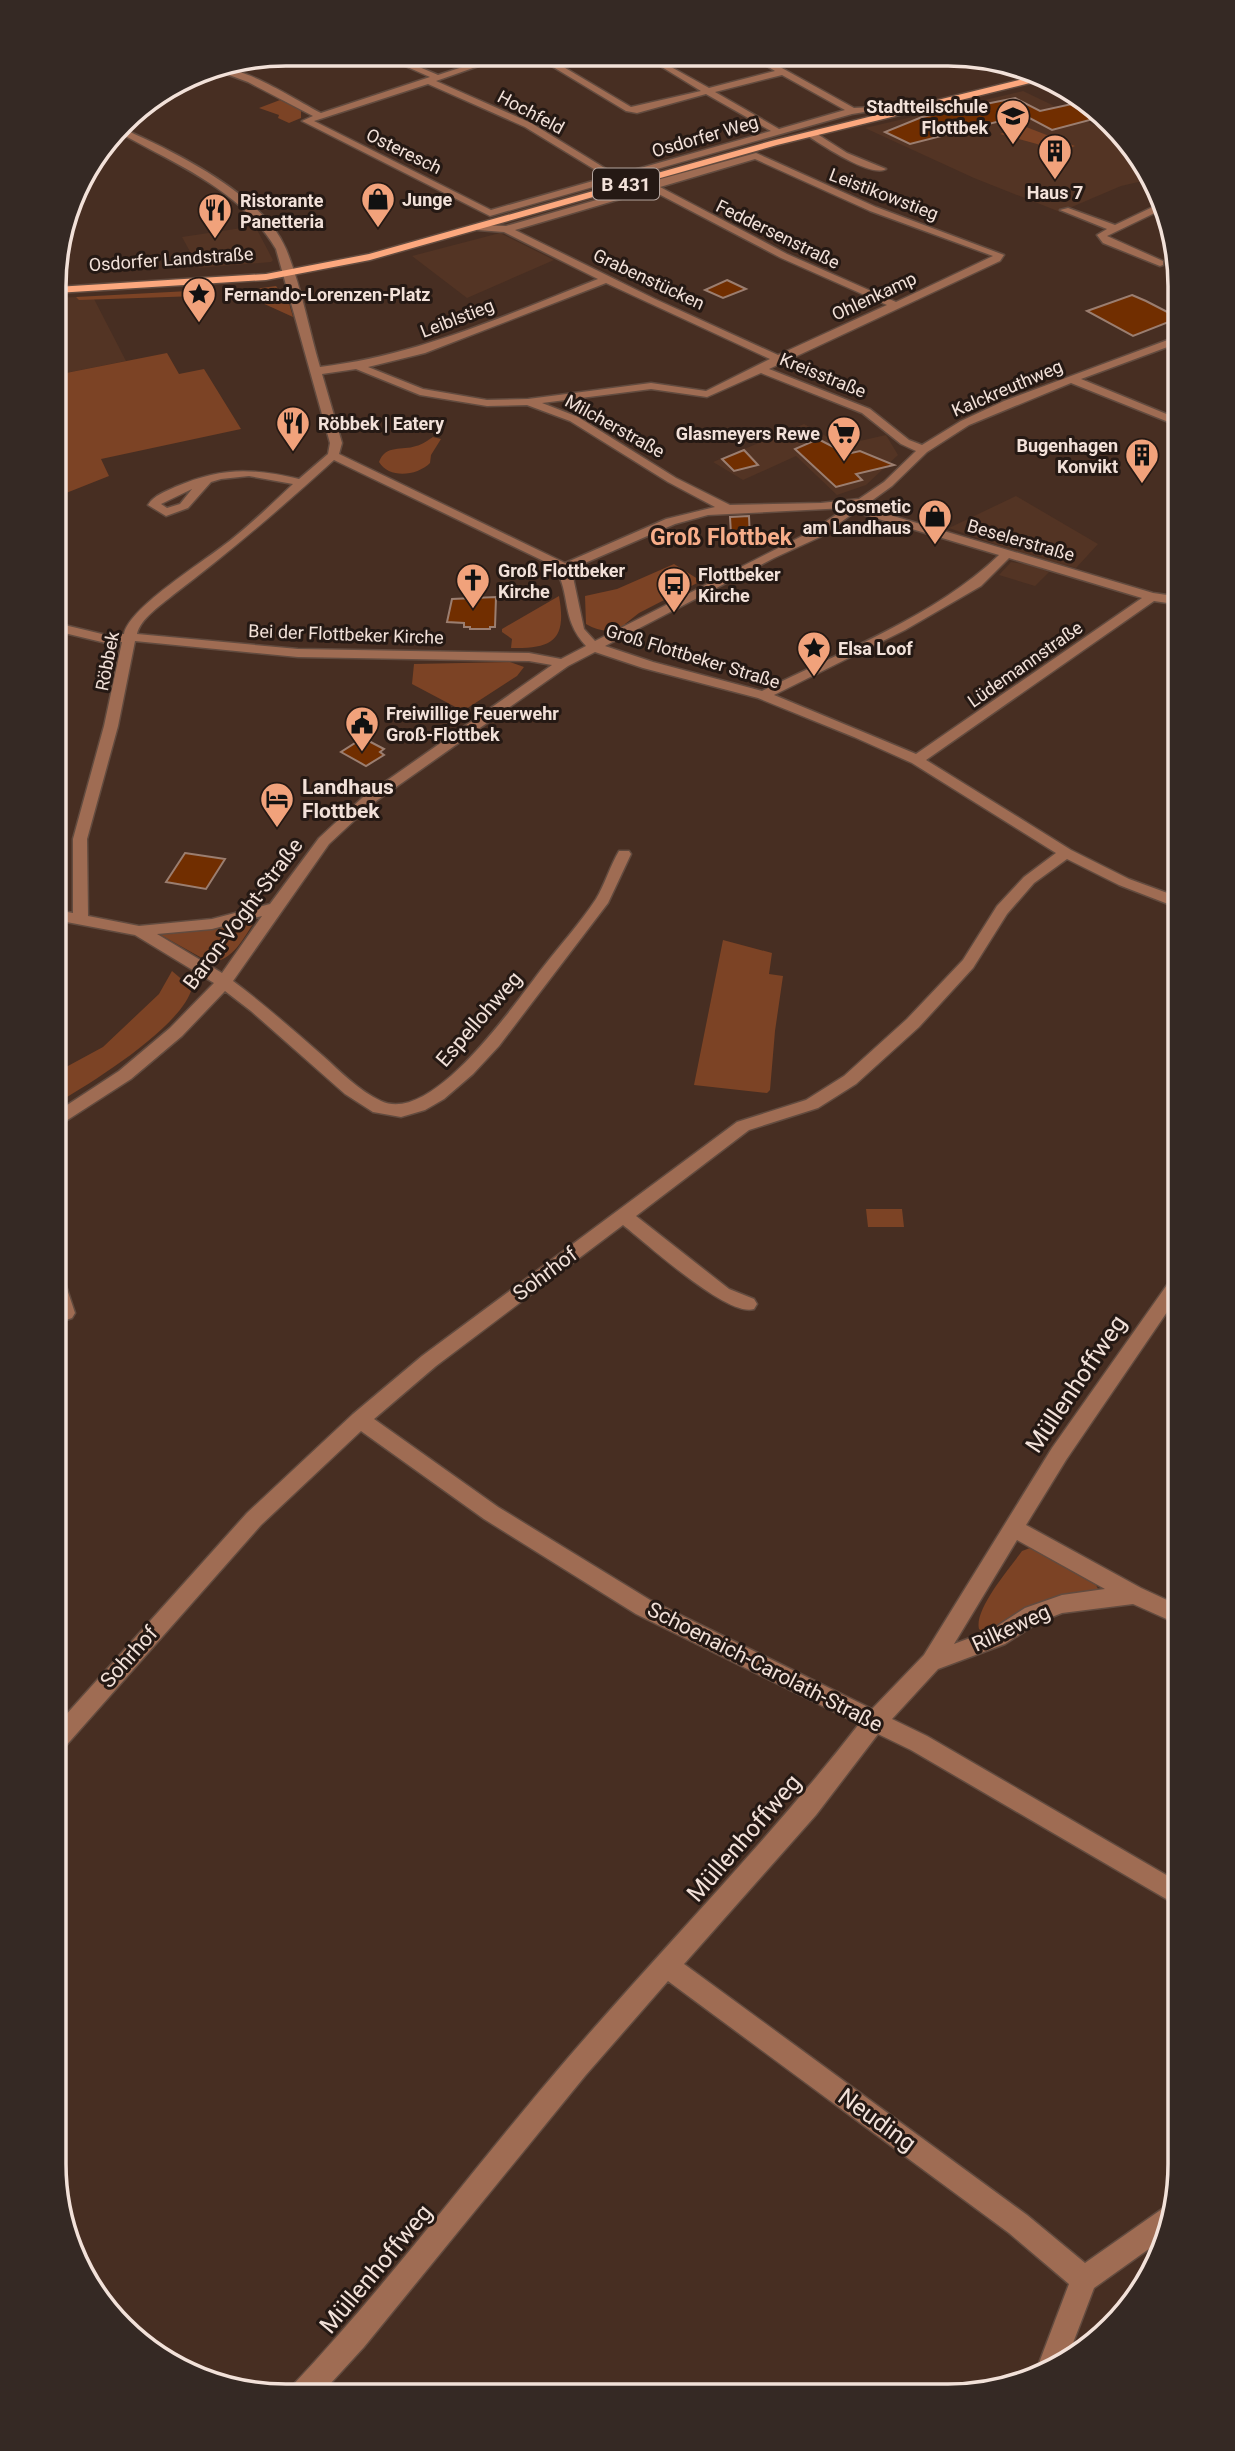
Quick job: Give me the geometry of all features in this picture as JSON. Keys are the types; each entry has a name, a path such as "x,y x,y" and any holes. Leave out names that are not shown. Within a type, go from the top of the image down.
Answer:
{"main road":[{"name":"Osdorfer Weg","path":"774,143 801,131 873,110 1013,77"},
{"name":"Osdorfer Weg","path":"288,270 389,252 774,143 1027,81"},
{"name":"Osdorfer Landstraße","path":"67,287 229,280 288,270"}],"street":[{"path":"662,66 702,93 777,131"},
{"path":"773,66 852,111"},
{"name":"Hochfeld","path":"407,67 528,125 615,178"},
{"path":"233,74 251,80 320,116 472,67"},
{"path":"557,67 629,109 637,110 783,72"},
{"name":"Osdorfer Weg","path":"486,212 495,212 852,111 873,110"},
{"name":"Osteresch","path":"320,116 306,121 438,185 486,212"},
{"path":"128,134 218,183 246,202 262,219 282,250 336,443 333,455 537,552 563,568 661,526 700,513 729,509 812,507 864,500"},
{"path":"811,134 844,155 881,169"},
{"name":"Osdorfer Weg","path":"478,227 506,229 649,185 751,156 760,156"},
{"name":"Leistikowstieg","path":"760,156 873,209 999,255"},
{"name":"Feddersenstraße","path":"649,185 784,256 895,305"},
{"path":"1154,209 1102,235 1106,242 1160,263"},
{"path":"1065,210 1114,228"},
{"name":"Grabenstücken","path":"506,229 778,359"},
{"name":"Ohlenkamp","path":"761,369 997,259 999,255"},
{"name":"Leiblstieg","path":"316,371 357,366 421,351 606,279"},
{"name":"Kalckreuthweg","path":"864,500 888,484 923,450 989,411 1168,343"},
{"name":"Milcherstraße","path":"357,366 431,395 487,403 528,402 574,419 679,484 729,509"},
{"name":"Kreisstraße","path":"528,402 651,386 704,395 761,369 866,411 901,439 923,450"},
{"path":"1071,379 1168,419"},
{"name":"Röbbek","path":"81,920 80,839 111,726 132,625 163,597 237,541 333,455"},
{"path":"206,480 245,473 302,483"},
{"name":"Baron-Voght-Straße","path":"67,1114 125,1075 176,1032 223,982 308,860 343,821 391,782 563,663 770,555 811,537 864,500"},
{"path":"812,507 823,513 830,524"},
{"name":"Beselerstraße","path":"853,509 1152,597 1168,599"},
{"path":"763,695 900,627 977,583 1007,554"},
{"name":"Groß Flottbeker Straße","path":"563,568 569,582 576,624 582,638 594,648 763,695 918,760 1066,853 1124,882 1168,899"},
{"name":"Lüdemannstraße","path":"918,760 1152,597"},
{"name":"Bei der Flottbeker Kirche","path":"67,630 89,637 149,637 298,653 529,657 563,663"},
{"name":"Sohrhof","path":"66,1729 254,1519 360,1420 429,1361 743,1126 812,1104 850,1080 913,1023 968,964 1002,909 1029,880 1066,853"},
{"name":"Espellohweg","path":"139,930 205,968 257,1007 358,1095 383,1110 407,1110 424,1103 450,1085 493,1042 603,900 624,854"},
{"path":"67,917 139,930 212,924 274,908"},
{"path":"624,1216 723,1294 748,1304"},
{"name":"Müllenhoffweg","path":"312,2384 355,2339 576,2067 808,1807 874,1722 931,1662 1059,1454 1168,1297"},
{"name":"Schoenaich-Carolath-Straße","path":"360,1420 491,1513 643,1606 919,1743 1168,1889"},
{"path":"1015,1529 1134,1595 1168,1611"},
{"name":"Rilkeweg","path":"931,1662 998,1637 1032,1615 1062,1604 1134,1595"},
{"name":"Neuding","path":"667,1966 1018,2224 1084,2279"},
{"path":"1054,2357 1084,2279 1159,2226"}],"shaded area":[{"name":"Stadtteilschule Flottbek","path":"1023,91 1100,128 1114,142 1141,181 1121,186 1060,212 974,178 865,128"},
{"path":"280,100 301,110 301,118 289,123 278,118 279,115 259,108"},
{"path":"1021,125 1075,146 1058,153 1000,134"},
{"path":"255,226 273,260 271,262 199,268 182,237"},
{"path":"500,233 554,260 467,298 412,256"},
{"path":"276,286 289,303 293,317 247,296 261,288"},
{"path":"189,291 198,296 79,300 76,297"},
{"path":"67,297 94,299 126,361 67,373"},
{"path":"167,353 179,374 204,369 241,429 101,459 109,476 67,493 67,373"},
{"path":"804,424 842,445 886,435 898,455 866,485 837,495 796,456 743,480 713,462"},
{"path":"433,437 441,439 431,455 430,463 418,471 396,473 389,471 379,462 390,450 418,445"},
{"path":"1016,496 1098,544 1076,568 1034,558 949,528"},
{"path":"1011,562 1031,565 1049,572 1035,586 999,575"},
{"path":"674,564 701,581 639,613 625,624 626,626 616,630 596,629 586,624 585,596 617,589"},
{"path":"559,596 561,623 554,639 547,644 511,648 512,639 502,632 502,629"},
{"path":"510,662 524,667 517,676 463,711 412,684 414,664"},
{"path":"257,918 232,953 218,961 209,962 159,934 211,929"},
{"path":"723,940 772,953 769,974 783,976 770,1090 767,1093 694,1085"},
{"path":"172,971 192,988 185,1003 153,1037 67,1097 67,1067 103,1047 159,994"},
{"path":"866,1209 902,1209 904,1227 868,1227"},
{"path":"1030,1548 1096,1585 1098,1589 1057,1597 986,1634 979,1629 979,1621 987,1600 1022,1551"}],"building":[{"path":"1015,98 1040,111 1071,104 1091,120 1052,130 1024,115 910,144 885,132 922,117"},
{"path":"727,280 746,289 723,298 705,290"},
{"path":"1132,295 1168,312 1168,322 1133,336 1087,311"},
{"name":"Glasmeyers Rewe","path":"818,439 847,454 860,451 894,465 856,474 862,480 836,487 795,449"},
{"path":"744,450 758,465 734,471 722,459"},
{"path":"749,516 750,539 731,534 730,517"},
{"name":"Groß Flottbeker Kirche","path":"496,597 495,627 470,629 464,627 464,623 447,622 452,599"},
{"name":"Freiwillige Feuerwehr Groß-Flottbek","path":"363,738 384,749 380,752 384,755 366,766 341,752"},
{"path":"185,853 225,859 206,889 166,882"}],"place":[{"name":"Stadtteilschule Flottbek","path":"1013,146"},
{"name":"Haus 7","path":"1055,181"},
{"name":"Junge","path":"378,229"},
{"name":"Ristorante Panetteria","path":"215,240"},
{"name":"Fernando-Lorenzen-Platz","path":"199,324"},
{"name":"Röbbek | Eatery","path":"293,453"},
{"name":"Glasmeyers Rewe","path":"844,463"},
{"name":"Bugenhagen Konvikt","path":"1142,485"},
{"name":"Cosmetic am Landhaus","path":"935,546"},
{"name":"Groß Flottbeker Kirche","path":"473,610"},
{"name":"Flottbeker Kirche","path":"674,614"},
{"name":"Elsa Loof","path":"814,678"},
{"name":"Freiwillige Feuerwehr Groß-Flottbek","path":"362,753"},
{"name":"Landhaus Flottbek","path":"277,829"}],"district":[{"name":"Groß Flottbek","path":"721,537"}]}
